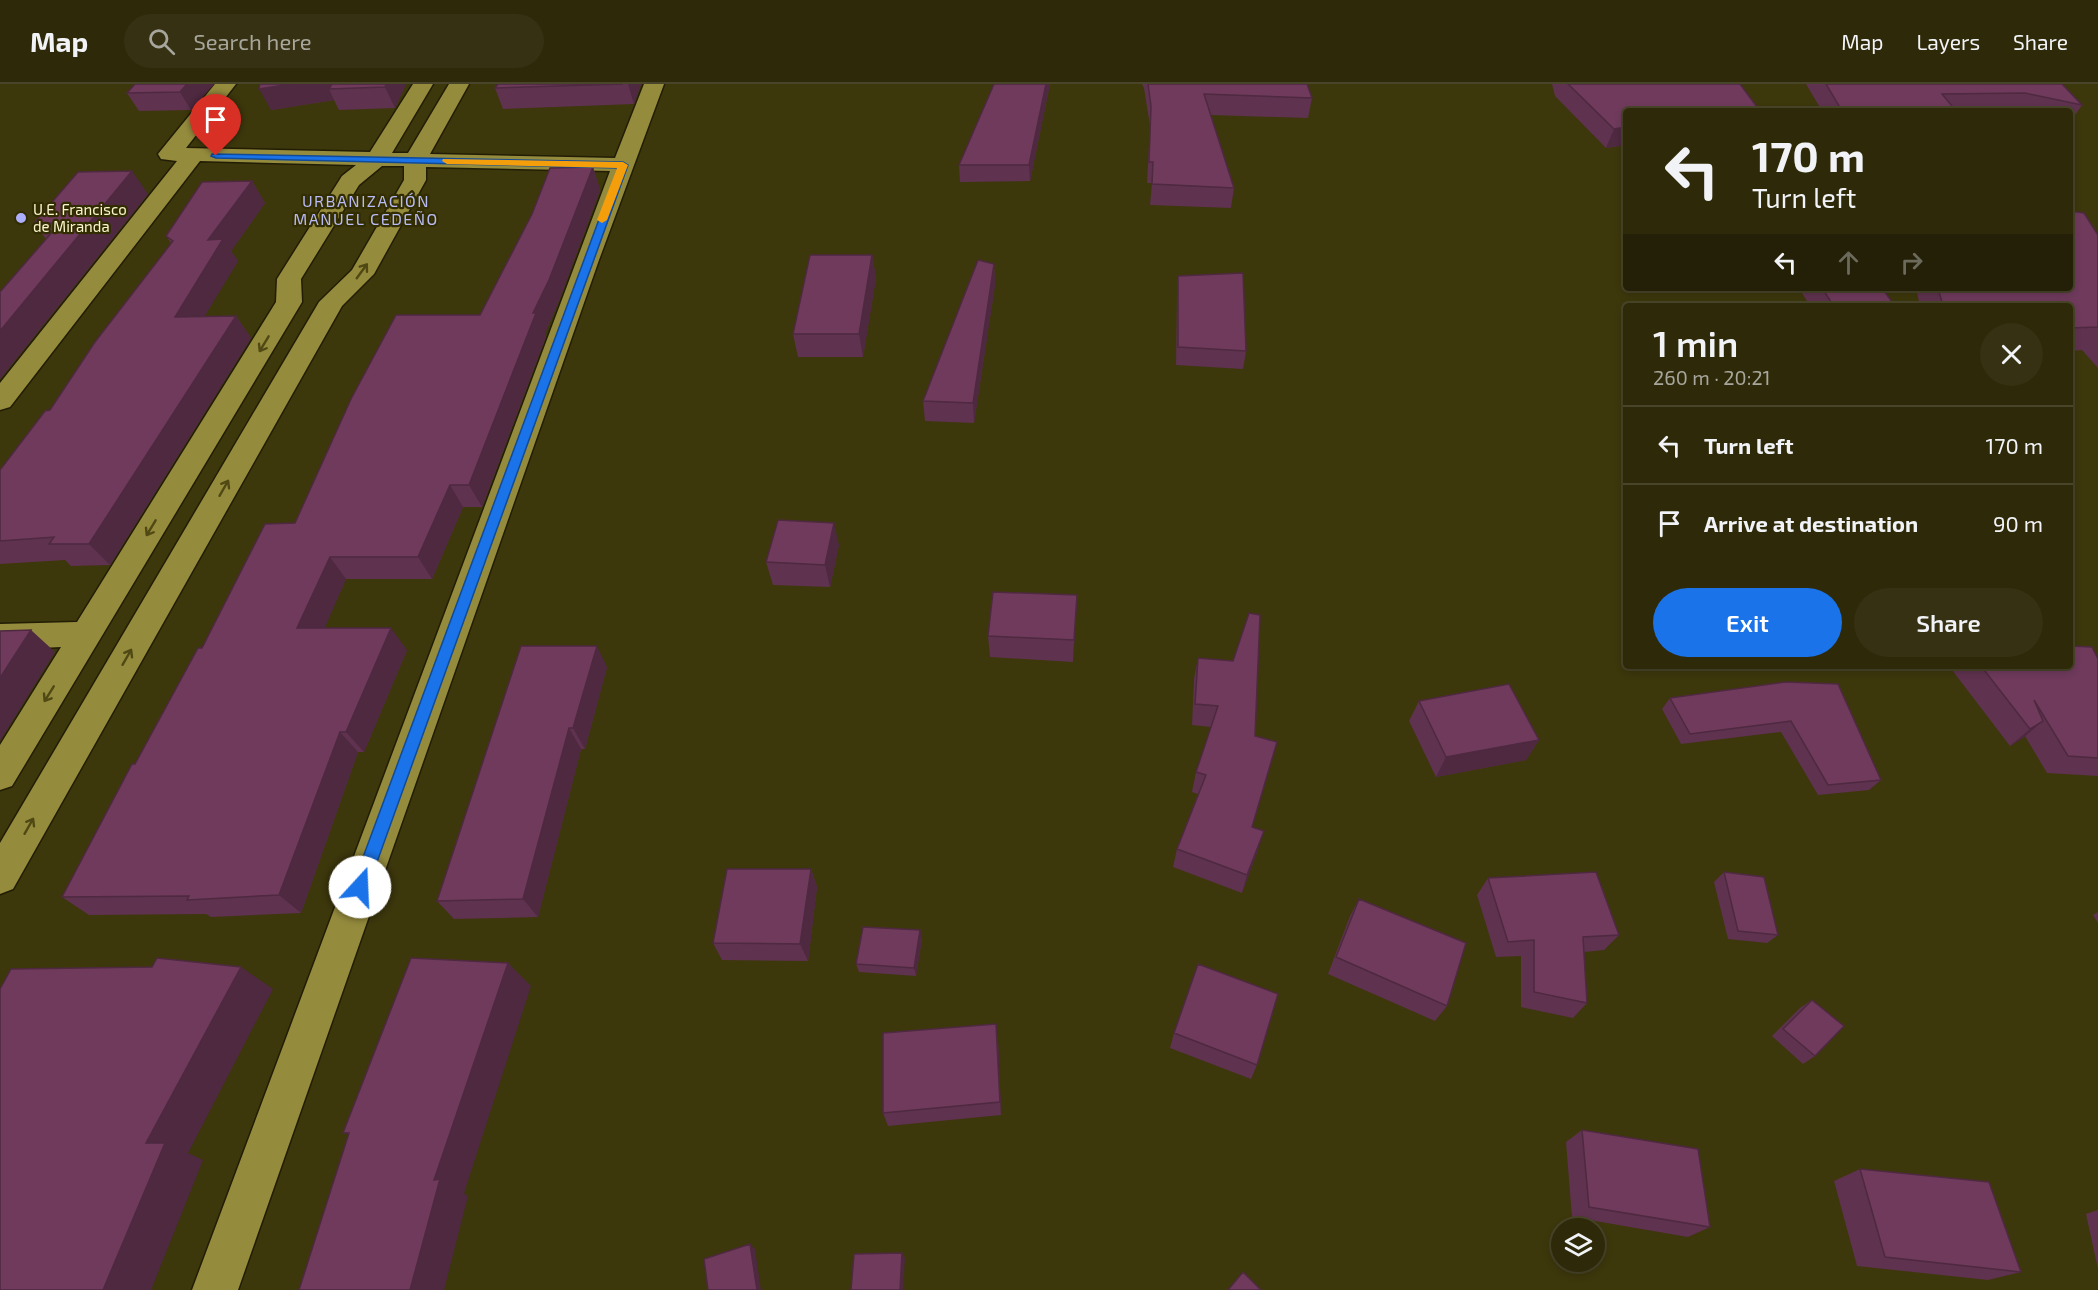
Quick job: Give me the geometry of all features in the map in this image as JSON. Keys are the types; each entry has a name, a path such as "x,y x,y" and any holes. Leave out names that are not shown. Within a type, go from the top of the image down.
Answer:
{"street":[{"path":"226,84 169,154 623,165"},
{"path":"0,775 289,302 289,279 350,181 377,159 423,84"},
{"path":"0,877 332,302 362,274 415,180 415,160 459,84"},
{"path":"215,1290 583,271 654,84"},
{"path":"0,401 193,155"},
{"path":"289,302 332,302"},
{"path":"0,637 86,634"}],"building":[{"path":"135,84 187,84 180,92 127,93"},
{"path":"260,84 291,84 259,89"},
{"path":"332,84 386,84 385,87 329,89"},
{"path":"498,84 623,84 495,88"},
{"path":"994,84 1046,84 1029,165 959,165"},
{"path":"1148,84 1307,84 1312,98 1204,94 1234,188 1152,184 1153,162 1149,162 1151,106"},
{"path":"1568,84 1740,84 1758,108 1623,108 1623,128 1614,129"},
{"path":"1826,84 2062,84 2082,105 2025,93 1942,94 1954,108 1840,108"},
{"path":"593,167 549,280 533,313 536,313 469,485 450,485 418,557 330,557 297,628 391,628 346,732 340,732 279,895 187,900 189,896 62,897 132,764 135,764 198,648 202,648 265,524 295,523 351,399 396,315 480,315 532,214 550,168"},
{"path":"132,171 0,331 0,292 60,223 34,223 78,172"},
{"path":"252,181 208,240 223,239 175,317 236,316 89,544 49,544 54,537 0,541 0,470 45,411 50,410 95,342 173,241 166,236 202,182"},
{"path":"2073,211 2084,213 2098,235 2098,327 2073,328 2073,303 1942,303 1939,291 2073,291"},
{"path":"810,255 872,255 859,334 793,334"},
{"path":"978,260 994,264 973,403 923,401"},
{"path":"1243,273 1246,351 1178,347 1178,276"},
{"path":"1824,291 1884,291 1893,303 1856,303 1831,302"},
{"path":"778,520 834,523 825,565 766,562"},
{"path":"993,592 1077,595 1074,640 988,636"},
{"path":"1249,613 1260,615 1255,736 1277,742 1252,827 1264,831 1247,875 1177,849 1206,775 1196,772 1218,706 1195,704 1198,658 1233,661"},
{"path":"31,630 0,678 0,631"},
{"path":"521,646 597,646 573,728 569,728 523,899 437,901"},
{"path":"2073,646 2092,647 2098,659 2098,758 2068,756 2034,700 2043,721 2030,729 1983,669 2073,669"},
{"path":"1786,682 1838,684 1881,780 1828,785 1791,721 1690,734 1670,698"},
{"path":"1509,684 1539,740 1446,757 1419,701"},
{"path":"727,869 811,869 800,944 713,943"},
{"path":"1596,872 1619,935 1583,937 1587,1003 1534,992 1534,940 1508,942 1488,878"},
{"path":"1724,872 1764,877 1778,935 1738,931"},
{"path":"1359,899 1466,943 1447,1006 1336,957"},
{"path":"863,927 920,930 914,968 856,964"},
{"path":"157,958 241,967 146,1143 165,1143 103,1290 0,1290 0,989 11,969 152,967"},
{"path":"411,958 508,963 434,1180 440,1179 410,1290 299,1290 349,1133 343,1133"},
{"path":"1198,964 1278,994 1257,1065 1174,1033"},
{"path":"1812,1000 1844,1026 1815,1056 1783,1029"},
{"path":"996,1024 1000,1102 883,1113 883,1033"},
{"path":"1582,1130 1698,1149 1710,1227 1589,1207"},
{"path":"1860,1169 1989,1182 2021,1272 1885,1257"},
{"path":"750,1244 757,1290 708,1290 704,1259"},
{"path":"902,1253 900,1290 851,1290 854,1254"},
{"path":"1243,1272 1261,1290 1228,1290"}],"slow traffic":[{"path":"447,161 623,165 602,220"}],"place":[{"name":"U.E. Francisco de Miranda","path":"21,218"}],"district":[{"name":"URBANIZACIÓN MANUEL CEDEÑO","path":"366,209"}],"route":[{"path":"216,156 623,165 360,887"}]}
